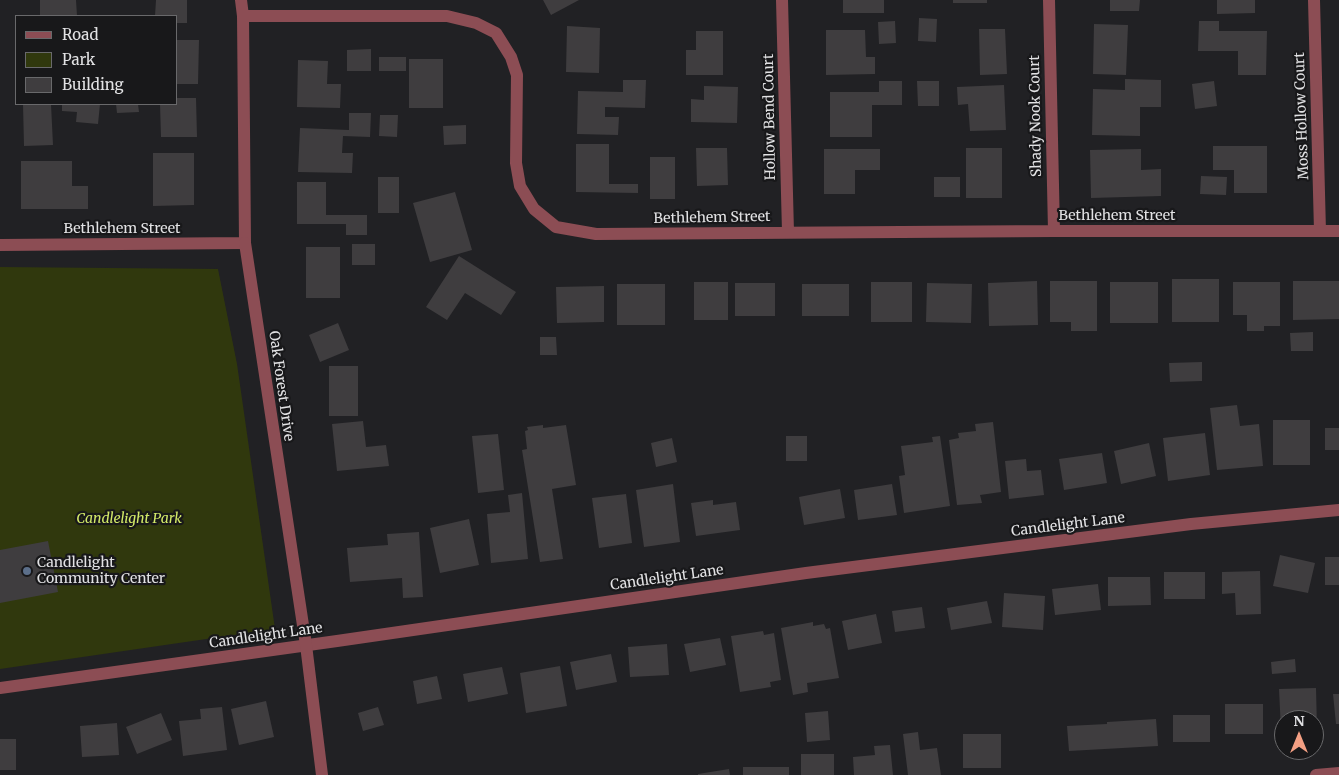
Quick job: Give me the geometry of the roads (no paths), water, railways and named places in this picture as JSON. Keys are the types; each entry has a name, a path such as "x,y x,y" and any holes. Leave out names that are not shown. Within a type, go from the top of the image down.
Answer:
{"street":[{"name":"Oak Forest Drive","path":"241,0 243,16 245,243 306,645 322,775"},
{"name":"Hollow Bend Court","path":"782,0 788,232"},
{"name":"Shady Nook Court","path":"1049,0 1054,231"},
{"name":"Moss Hollow Court","path":"1314,0 1320,231"},
{"name":"Bethlehem Street","path":"243,16 447,16 476,23 496,33 511,57 517,75 516,163 520,186 534,209 556,227 596,234 1339,231"},
{"name":"Bethlehem Street","path":"0,245 245,243"},
{"name":"Candlelight Lane","path":"0,688 806,572 1191,524 1339,510"},
{"path":"1316,775 1339,773"}],"place":[{"name":"Candlelight Community Center","path":"27,571"}],"park label":[{"name":"Candlelight Park","path":"129,519"}]}
